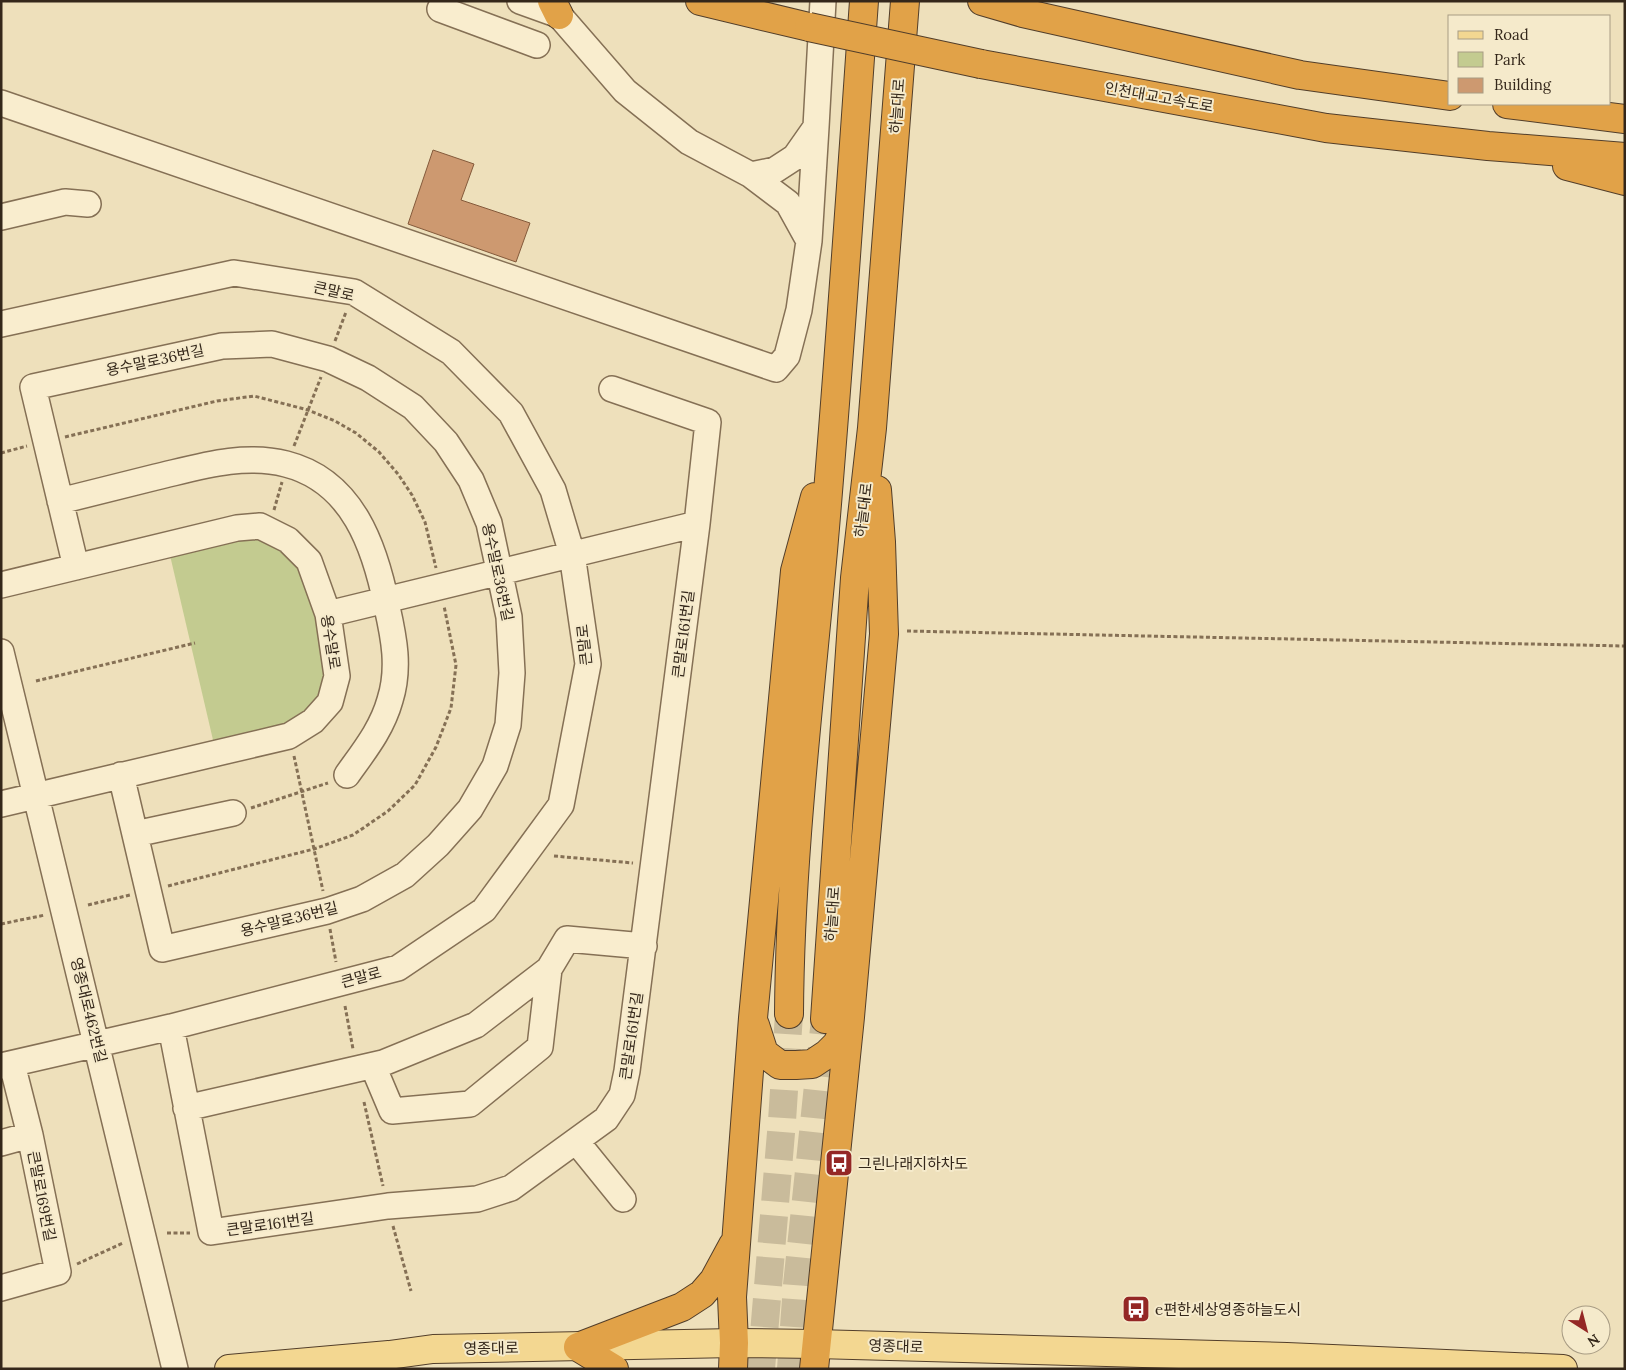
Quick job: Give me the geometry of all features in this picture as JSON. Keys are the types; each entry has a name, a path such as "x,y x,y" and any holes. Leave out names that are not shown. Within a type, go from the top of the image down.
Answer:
{"highway":[{"name":"인천대교고속도로","path":"700,1 809,27 981,64 1326,128 1488,146 1625,157"},
{"path":"789,1014 790,943 801,790 834,423 864,1"},
{"name":"하늘대로","path":"815,1356 837,1018 884,634 882,542 872,428 905,1"},
{"path":"990,3 1023,13 1300,75 1448,96"},
{"path":"1514,105 1625,119"},
{"path":"1488,146 1625,181"},
{"path":"733,1356 732,1297 753,1018 795,571 834,423"},
{"path":"753,1018 764,1053 780,1065 796,1066 812,1064 828,1054 837,1044 837,1018"},
{"path":"578,1347 682,1307 702,1294 714,1280 738,1235"},
{"path":"578,1347 614,1369"}],"main road":[{"name":"영종대로","path":"229,1369 389,1355 433,1349 578,1347 733,1356 1236,1362 1563,1369"}],"street":[{"path":"504,32 516,1"},
{"path":"520,1 556,8 625,91 689,142 751,174 788,203 809,240"},
{"path":"1,103 776,369 787,356 799,310 809,240 823,1"},
{"path":"440,9 537,45"},
{"path":"751,174 775,170 795,157 816,128"},
{"path":"1,217 66,202 88,204"},
{"name":"큰말로","path":"1,324 234,273 354,292 451,352 511,413 553,490 572,554 588,664 561,805 484,910 398,968 171,1026 7,1065"},
{"name":"용수말로36번길","path":"76,566 33,387 222,346 272,344 328,359 368,378 413,407 446,442 471,480 489,522 510,617 512,673 508,724 495,766 470,809 438,845 405,875 362,899 327,911 162,949 121,775"},
{"name":"큰말로161번길","path":"171,1026 211,1232 388,1206 476,1199 511,1188 606,1120 622,1095 627,1071 697,524 708,422 612,389"},
{"path":"60,501 214,463 250,459 287,464 321,479 348,505 365,532 377,562 395,642 396,669 391,699 378,731 347,775"},
{"path":"328,614 697,524"},
{"name":"용수말로","path":"1,585 237,528 260,526 288,540 309,561 328,614 337,676 330,702 313,721 289,736 1,804"},
{"name":"영종대로462번길","path":"1,652 175,1369"},
{"path":"135,834 233,814"},
{"path":"186,1108 365,1067 476,1025 548,969 567,939 644,946"},
{"path":"365,1067 392,1111 470,1104 540,1047 548,969"},
{"name":"큰말로169번길","path":"7,1065 30,1135 58,1272"},
{"path":"1,1143 30,1135"},
{"path":"576,1141 623,1199"},
{"path":"1,1288 58,1272"}],"path":[{"path":"269,530 287,464 354,292"},
{"path":"1,452 217,401 254,396 308,410 335,421 356,433 379,452 398,474 412,495 425,522 456,665 451,708 436,747 415,785 388,811 353,835 314,849 148,892 88,905"},
{"path":"907,631 1625,646"},
{"path":"36,681 195,642"},
{"path":"289,736 327,911 336,962"},
{"path":"233,814 347,775"},
{"path":"554,856 654,864"},
{"path":"1,924 45,915"},
{"path":"345,1006 365,1067 388,1206 411,1291"},
{"path":"58,1272 123,1244"}],"green space":[{"path":"244,534 267,537 305,573 327,656 324,688 310,706 290,723 213,740 169,551"}],"building":[{"path":"433,150 474,164 461,200 530,223 516,262 408,224"}],"tunnel":[{"path":"761,1369 789,1014"},
{"path":"791,1369 797,1285 825,1019"}],"place":[{"name":"그린나래지하차도","path":"839,1163"},
{"name":"e편한세상영종하늘도시","path":"1136,1309"}]}
